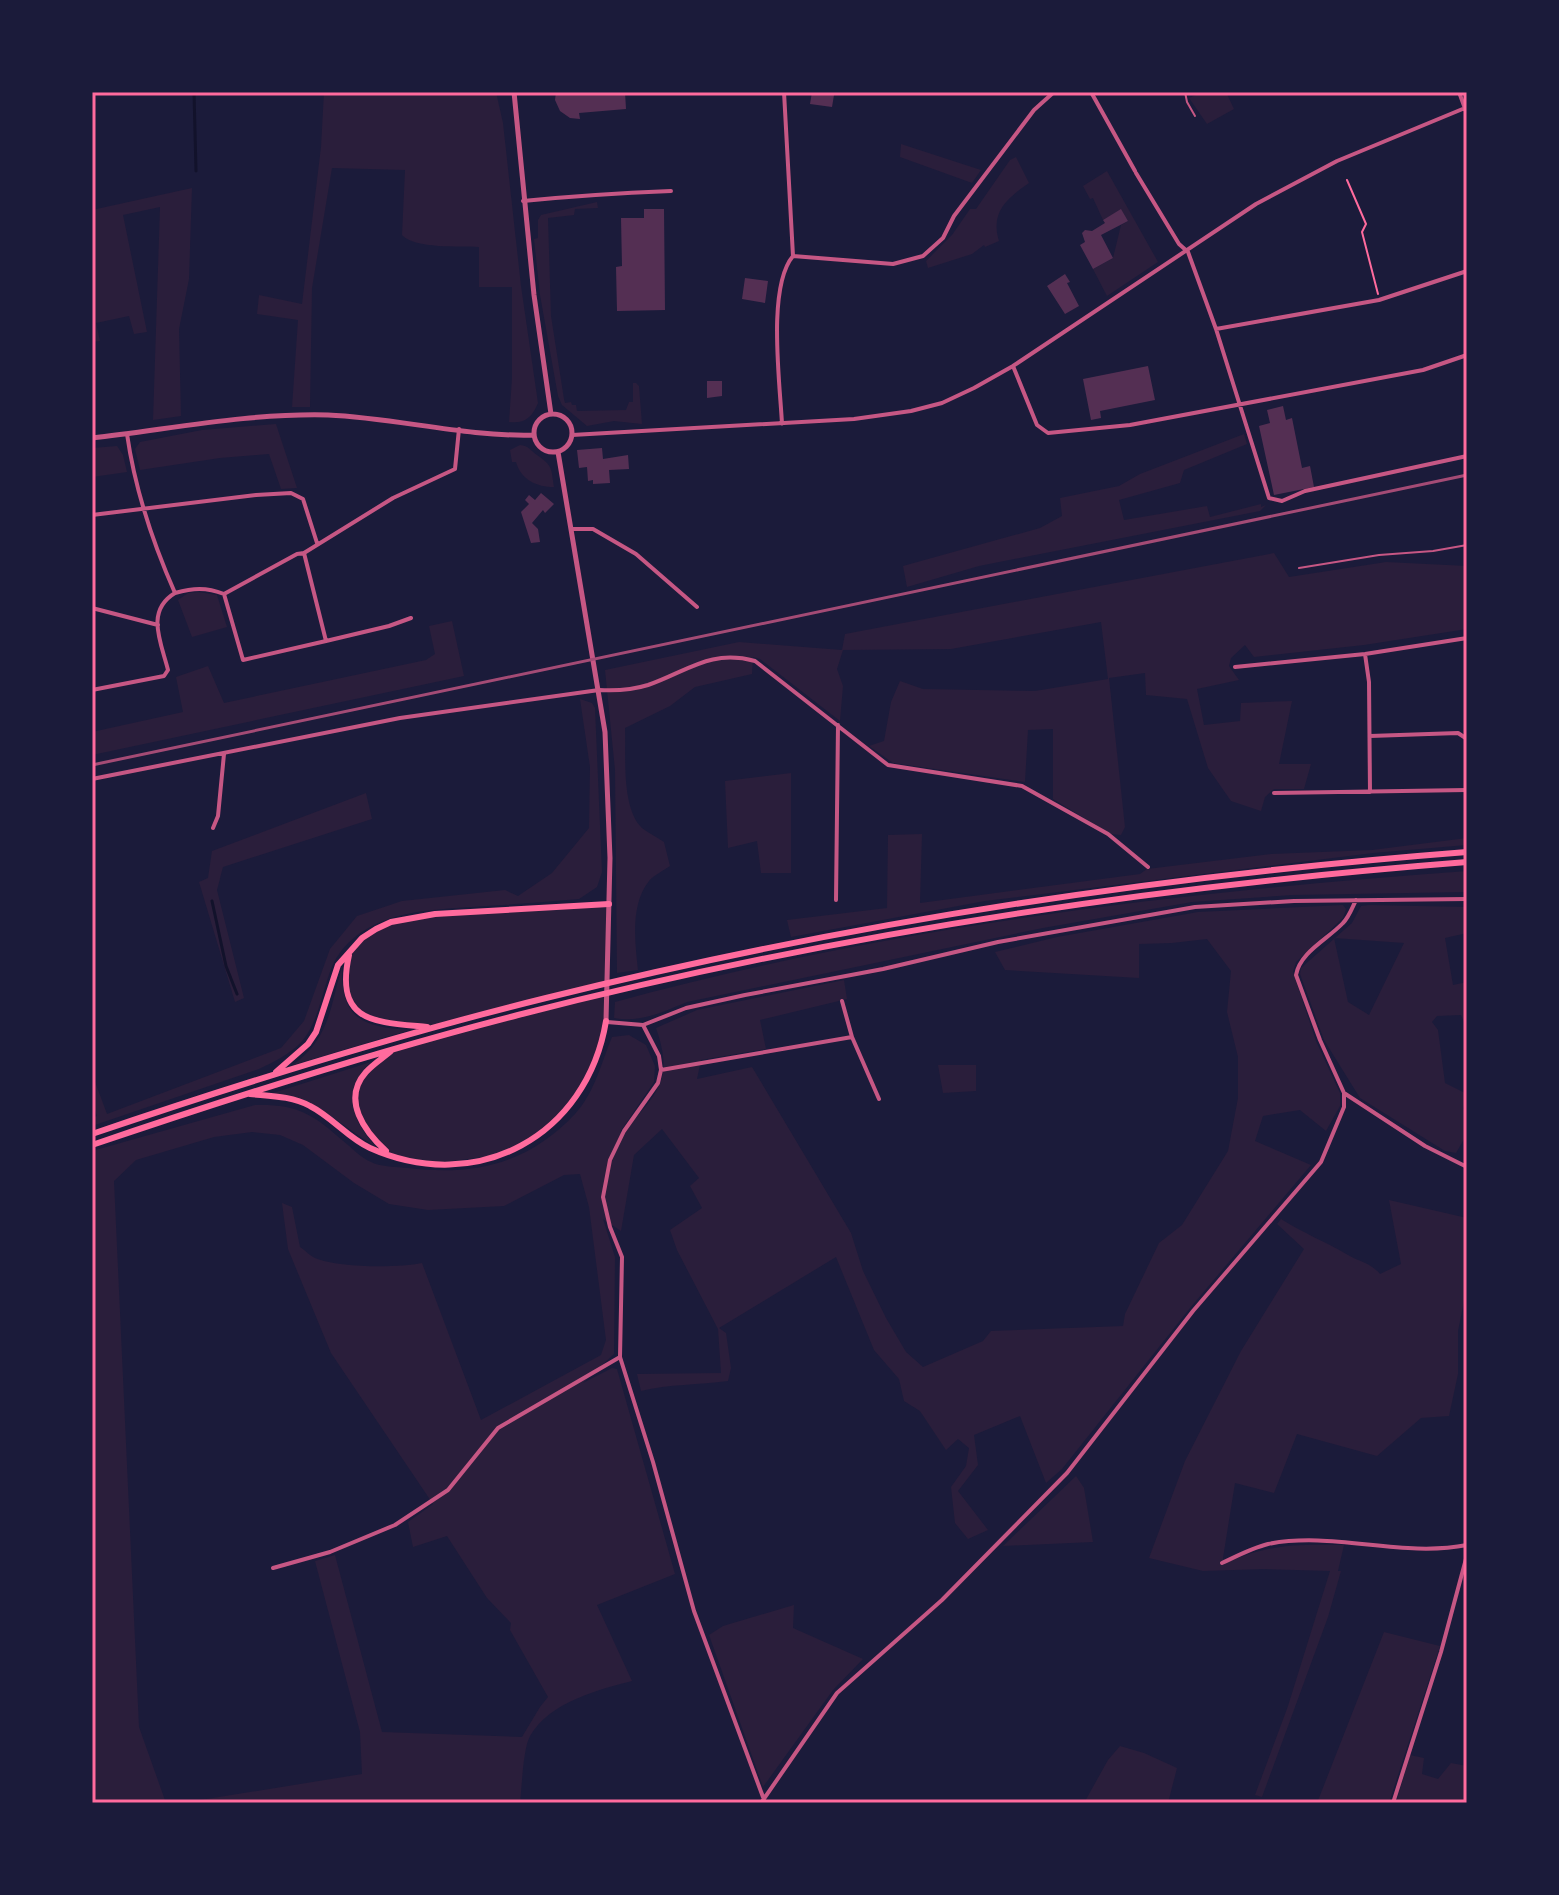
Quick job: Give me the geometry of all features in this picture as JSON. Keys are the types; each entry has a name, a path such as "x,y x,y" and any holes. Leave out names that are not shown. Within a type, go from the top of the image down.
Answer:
{"highway":[{"path":"92,1134 273,1075 435,1027 637,977 802,941 1024,902 1285,868 1467,852"},
{"path":"92,1145 247,1093 394,1049 581,1000 803,950 1053,908 1285,878 1467,862"},
{"path":"273,1075 308,1044 316,1032 338,965 376,929 435,914 609,904"},
{"path":"349,952 345,982 347,995 362,1016 384,1023 435,1027"},
{"path":"247,1093 307,1104 370,1148 418,1162 461,1163 502,1155 529,1142 554,1123 584,1088 602,1045 606,1021"},
{"path":"389,1154 364,1127 355,1100 357,1087 365,1073 394,1049"}],"street":[{"path":"514,92 523,201 551,414"},
{"path":"782,424 777,319 784,267 793,256 784,92"},
{"path":"793,256 893,264 923,256 943,238 954,216 1034,110 1054,92"},
{"path":"1091,92 1179,244 1188,252 1216,329 1269,498 1282,501 1305,491 1467,456"},
{"path":"572,435 886,416 942,403 1013,366 1256,204 1337,161 1466,111 1459,92"},
{"path":"523,201 562,199 583,194 671,191"},
{"path":"1216,329 1379,300 1467,271"},
{"path":"1013,366 1037,425 1048,433 1130,425 1423,370 1467,355"},
{"path":"551,414 566,420 572,435 568,445 558,452 541,449 534,435 537,423 551,414"},
{"path":"92,438 238,418 302,415 369,418 507,435 534,435"},
{"path":"92,690 164,676 168,670 157,612 164,599 195,588 224,594 304,553 393,498 455,469 459,429"},
{"path":"127,434 142,509 175,593"},
{"path":"558,452 599,690 606,757 609,904 606,1021 643,1025 686,1008 883,969 998,942 1195,907 1467,899"},
{"path":"92,515 256,495 297,494 303,499 317,543"},
{"path":"573,529 593,529 636,554 697,607"},
{"path":"304,553 326,641"},
{"path":"224,594 243,660 389,626 411,618"},
{"path":"92,608 158,625"},
{"path":"1235,667 1365,654 1467,638"},
{"path":"1365,654 1369,682 1370,792"},
{"path":"92,779 400,718 599,690 622,691 648,685 688,666 735,656 755,661 888,765 1022,786 1108,834 1148,867"},
{"path":"836,900 838,725"},
{"path":"1370,736 1458,733 1467,739"},
{"path":"213,828 218,816 224,754"},
{"path":"1274,793 1467,790"},
{"path":"762,1800 837,1693 942,1600 1067,1473 1193,1311 1321,1162 1344,1107 1344,1093 1296,975 1298,966 1345,922 1356,900"},
{"path":"842,1001 852,1037 879,1099"},
{"path":"643,1025 659,1056 661,1070 658,1083 624,1131 605,1179 603,1197 622,1257 620,1357 694,1611 762,1800"},
{"path":"661,1070 852,1037"},
{"path":"1344,1093 1425,1146 1467,1167"},
{"path":"273,1568 330,1552 395,1525 448,1490 498,1428 620,1357"},
{"path":"1222,1563 1256,1548 1291,1541 1328,1541 1426,1550 1467,1545"},
{"path":"1393,1803 1445,1639 1467,1555"}],"lane":[{"path":"1185,92 1195,116"},
{"path":"1299,568 1467,545"}],"path":[{"path":"1347,180 1366,224 1362,232 1379,300"}],"shaded area":[{"path":"324,92 496,92 503,123 538,403 527,419 509,422 512,287 479,287 479,247 427,245 402,235 405,170 332,168 312,288 310,407 292,407 298,320 257,314 259,295 302,304 321,147"},
{"path":"1203,92 1226,92 1234,109 1207,124 1189,98"},
{"path":"901,144 981,170 972,183 900,157"},
{"path":"1016,157 1029,183 1002,207 997,222 999,241 984,245 972,254 928,268 926,261 952,235 970,209 976,209 1010,160"},
{"path":"1107,171 1158,262 1107,296 1093,269 1113,258 1121,225 1128,221 1121,210 1103,220 1093,198 1090,199 1083,186"},
{"path":"192,188 189,279 179,329 181,416 153,420 160,207 123,215 147,332 134,334 129,316 96,323 100,341 92,342 92,210"},
{"path":"597,202 598,208 575,209 574,215 548,218 551,316 564,399 565,403 576,405 577,411 626,410 629,402 633,402 633,383 636,383 639,386 642,424 614,421 587,426 562,405 558,396 540,295 534,239 538,238 541,215"},
{"path":"276,424 297,488 281,489 269,454 140,470 135,449 140,442 202,430"},
{"path":"1244,434 1247,444 1184,470 1180,483 1119,500 1124,520 1207,506 1210,517 1266,505 1260,511 979,566 907,587 903,566 1040,528 1062,516 1060,498 1119,486 1140,474"},
{"path":"520,445 529,448 549,465 554,487 530,481 516,462 512,462 510,450"},
{"path":"117,446 127,472 92,477 92,448"},
{"path":"1274,553 1289,577 1386,562 1467,566 1467,629 1364,645 1254,657 1245,645 1231,658 1229,666 1239,680 1197,689 1204,725 1240,721 1241,703 1292,701 1279,764 1311,764 1304,789 1274,789 1265,797 1261,811 1231,801 1208,768 1187,699 1146,695 1145,673 1109,678 1125,827 1121,835 1110,834 1053,799 1053,729 1028,730 1025,782 893,763 869,746 884,741 891,702 900,681 923,689 1035,691 1108,679 1101,622 951,649 843,650 837,669 843,686 840,721 760,659 753,657 752,674 695,687 670,706 625,728 626,781 631,808 642,828 664,842 670,866 649,881 639,901 635,924 638,970 617,973 615,770 605,670 739,642 842,650 845,634"},
{"path":"188,593 217,595 227,627 192,637 178,600"},
{"path":"452,621 464,676 92,755 92,732 183,712 176,677 208,666 224,703 426,660 435,654 429,626"},
{"path":"580,699 592,703 595,708 602,872 597,887 579,899 426,911 406,914 369,928 353,939 336,958 308,1033 294,1049 259,1069 92,1126 92,1118 97,1116 92,1102 94,1079 107,1114 281,1048 304,1021 330,949 357,916 402,901 505,890 518,896 552,873 589,828 590,767"},
{"path":"791,773 791,873 761,873 757,841 728,848 725,781"},
{"path":"366,793 372,819 223,867 217,890 244,998 235,1002 199,882 208,878 212,851"},
{"path":"922,834 920,903 1271,854 1372,850 1467,838 1467,845 1373,853 985,901 791,937 787,920 887,908 888,835"},
{"path":"1467,871 1467,892 1293,895 1192,902 1043,928 687,1002 642,1018 614,1018 615,1002 825,952 931,933 1145,902"},
{"path":"609,904 608,984 435,1027 371,1020 352,1005 346,985 349,952 376,929 410,918"},
{"path":"1343,905 1346,909 1343,918 1296,962 1293,972 1316,1041 1340,1093 1340,1106 1326,1131 1300,1110 1263,1116 1255,1141 1311,1165 1190,1308 1062,1469 1046,1483 1020,1416 974,1435 978,1465 958,1491 988,1530 968,1539 955,1523 951,1487 966,1466 969,1448 958,1439 946,1450 920,1411 904,1401 899,1379 874,1350 836,1257 719,1328 726,1333 731,1368 728,1381 641,1391 637,1374 721,1373 718,1329 677,1250 670,1230 702,1208 690,1186 699,1178 662,1129 634,1155 621,1231 603,1219 615,1257 614,1354 583,1383 612,1368 617,1369 675,1574 597,1605 632,1681 575,1699 549,1714 539,1724 530,1736 526,1750 520,1803 182,1803 362,1774 360,1732 315,1561 335,1555 382,1732 522,1737 548,1697 510,1630 511,1623 487,1598 447,1536 413,1547 408,1522 433,1504 331,1353 288,1249 282,1203 292,1207 300,1247 315,1258 338,1264 368,1266 422,1263 481,1420 601,1355 606,1340 589,1207 580,1174 564,1175 504,1206 428,1210 389,1204 354,1183 303,1145 280,1135 252,1132 214,1137 136,1160 114,1181 139,1727 166,1803 92,1803 92,1151 255,1105 269,1105 293,1109 312,1117 375,1164 455,1170 499,1163 538,1145 575,1114 593,1087 612,1037 629,1035 646,1045 655,1066 654,1082 620,1132 623,1133 653,1096 663,1074 664,1062 656,1028 697,1010 844,980 847,999 760,1020 766,1049 701,1060 697,1079 752,1067 851,1233 863,1271 886,1318 906,1352 923,1367 983,1341 991,1331 1123,1326 1125,1314 1159,1243 1182,1225 1228,1151 1238,1098 1238,1057 1227,1012 1231,971 1207,939 1139,944 1139,978 1005,970 995,952 1057,937 1198,912"},
{"path":"1361,906 1467,907 1467,933 1445,938 1453,985 1467,982 1467,1029 1461,1015 1437,1016 1432,1022 1438,1030 1445,1083 1467,1094 1463,1109 1467,1111 1467,1134 1456,1153 1445,1151 1360,1098 1324,1040 1300,974 1301,968 1334,939 1348,1002 1369,1015 1404,943 1335,938 1352,923"},
{"path":"342,967 346,999 358,1017 379,1026 410,1030 293,1065 322,1033"},
{"path":"608,994 594,1069 554,1122 502,1155 435,1163 389,1154 357,1113 357,1087 365,1073 394,1049"},
{"path":"371,1062 356,1083 353,1104 360,1125 375,1146 316,1107 290,1096 273,1093"},
{"path":"938,1065 976,1065 976,1091 943,1093"},
{"path":"1389,1200 1467,1218 1467,1287 1458,1331 1458,1374 1449,1416 1421,1418 1377,1456 1297,1434 1274,1493 1235,1483 1223,1558 1225,1563 1284,1546 1344,1545 1338,1571 1341,1571 1328,1617 1262,1797 1255,1795 1288,1706 1330,1571 1203,1571 1149,1558 1185,1461 1241,1351 1304,1249 1277,1224 1281,1219 1369,1265 1380,1274 1401,1264"},
{"path":"1076,1476 1084,1488 1093,1542 1003,1546"},
{"path":"794,1605 793,1628 863,1659 833,1690 763,1787 709,1635 723,1626"},
{"path":"1384,1632 1440,1646 1389,1803 1317,1803"},
{"path":"1120,1746 1177,1768 1168,1803 1084,1803 1108,1760"},
{"path":"1410,1755 1424,1758 1422,1774 1438,1779 1451,1763 1467,1766 1467,1803 1396,1803"}],"building":[{"path":"556,92 625,92 626,109 579,113 580,119 570,118 560,111 555,100"},
{"path":"812,92 834,95 832,107 810,104"},
{"path":"644,209 664,209 665,310 617,311 616,267 622,266 621,218 644,218"},
{"path":"1121,209 1128,221 1101,235 1113,258 1093,269 1080,245 1085,242 1082,233 1105,223 1103,220"},
{"path":"1065,274 1079,306 1065,314 1047,286"},
{"path":"745,278 768,281 765,303 742,299"},
{"path":"1148,366 1155,400 1100,411 1101,418 1091,420 1083,379"},
{"path":"707,381 722,381 722,396 707,398"},
{"path":"1283,406 1286,420 1292,418 1302,468 1310,466 1314,487 1274,495 1259,426 1270,423 1267,410"},
{"path":"602,448 603,459 628,455 629,469 609,470 610,483 593,484 593,480 588,481 587,467 579,468 577,450"},
{"path":"541,493 554,504 545,513 543,510 532,523 538,529 540,542 531,543 521,512 529,504 525,500 529,495 535,500"}],"waterway":[{"path":"194,92 196,171"},
{"path":"212,901 226,966 237,994"}],"railway":[{"path":"92,765 1467,475"}]}
